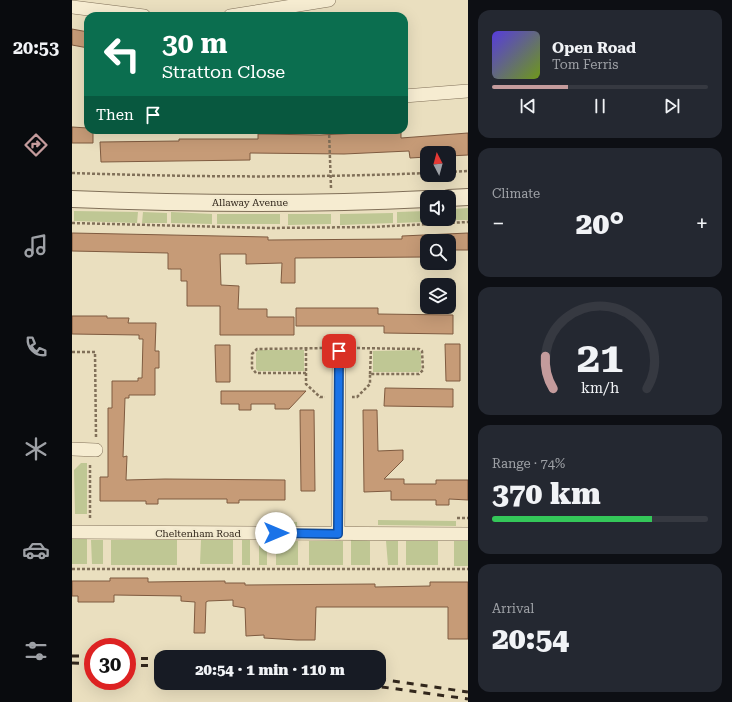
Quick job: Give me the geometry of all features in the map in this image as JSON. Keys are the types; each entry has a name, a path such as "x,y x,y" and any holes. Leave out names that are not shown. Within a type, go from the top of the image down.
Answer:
{"street":[{"path":"255,12 322,1"},
{"path":"72,7 112,12"},
{"path":"408,96 468,91"},
{"path":"456,197 468,196"},
{"name":"Allaway Avenue","path":"72,198 171,202 331,202 420,199"},
{"path":"338,534 339,351"},
{"path":"72,449 96,450"},
{"name":"Cheltenham Road","path":"72,532 468,534"}],"path":[{"path":"329,134 331,202"},
{"path":"456,172 468,171"},
{"path":"72,173 180,177 330,177 420,173"},
{"path":"72,223 267,228 373,227 468,222"},
{"path":"306,348 306,373"},
{"path":"370,349 370,374"},
{"path":"72,352 95,352 96,464 90,464 90,518"},
{"path":"72,569 468,569"}],"green space":[{"path":"468,208 468,220 456,220 456,209"},
{"path":"74,211 138,212 137,223 74,221"},
{"path":"420,211 420,222 397,223 397,212"},
{"path":"143,212 167,213 167,223 142,223"},
{"path":"171,212 212,214 212,224 171,223"},
{"path":"393,213 393,223 340,225 340,214"},
{"path":"217,214 280,214 280,224 217,224"},
{"path":"288,214 331,214 331,224 288,225"},
{"path":"258,350 304,350 304,371 258,371 256,369 256,353"},
{"path":"418,350 421,353 421,369 419,372 373,372 373,351"},
{"path":"81,463 87,463 87,514 75,514 74,470"},
{"path":"378,520 456,521 456,526 378,525"},
{"path":"260,521 297,522 297,526 260,526"},
{"path":"72,539 87,539 87,564 72,564"},
{"path":"91,540 103,540 103,564 92,564"},
{"path":"111,540 177,540 177,565 111,565"},
{"path":"201,540 233,540 233,564 200,564"},
{"path":"242,540 250,540 250,565 242,565"},
{"path":"259,540 267,540 267,565 259,565"},
{"path":"351,540 370,541 370,565 351,565"},
{"path":"276,541 298,541 298,565 276,565"},
{"path":"309,541 343,541 343,565 309,565"},
{"path":"386,541 398,541 398,565 388,565"},
{"path":"406,541 438,541 438,565 406,565"},
{"path":"454,541 468,541 468,566 454,566"}],"building":[{"path":"72,29 84,31 84,47 72,45"},
{"path":"72,127 84,128 84,134 93,134 93,143 72,143"},
{"path":"468,133 468,155 456,156 456,146 420,146 420,157 410,158 409,151 344,154 250,153 250,160 101,162 100,142 179,141 179,139 258,139 258,134 401,134 401,138"},
{"path":"72,233 268,237 268,240 402,239 402,236 420,235 420,257 295,258 295,283 281,283 282,263 246,264 246,254 220,254 221,285 239,286 238,309 267,309 267,317 294,317 294,335 220,335 220,306 187,306 187,281 181,281 181,269 168,269 168,253 72,251"},
{"path":"468,233 468,250 456,250 456,234 446,234"},
{"path":"296,308 378,308 378,314 453,315 453,334 384,333 384,326 296,326"},
{"path":"72,316 107,316 107,318 129,318 128,323 156,323 155,351 159,351 159,368 155,368 155,395 129,395 129,398 125,398 123,457 127,456 126,480 285,480 285,500 239,500 239,503 227,503 227,499 158,499 158,504 146,504 146,501 100,501 100,477 108,477 108,408 112,408 112,381 138,381 138,378 142,378 143,339 139,339 139,335 72,334"},
{"path":"445,344 460,344 460,381 446,381"},
{"path":"215,345 230,345 230,382 216,382"},
{"path":"385,388 453,389 453,407 384,406"},
{"path":"221,391 306,391 289,409 275,409 275,404 251,404 251,410 239,410 239,404 221,404"},
{"path":"300,410 314,410 315,491 301,491"},
{"path":"363,410 377,410 378,451 403,450 403,460 384,479 404,479 404,484 436,484 436,480 468,480 468,500 449,499 449,505 436,505 436,500 391,500 391,491 364,492"},
{"path":"110,578 148,578 148,582 225,581 225,583 245,583 245,585 375,584 375,587 430,586 430,582 468,582 468,639 448,639 448,607 316,607 315,640 297,640 264,638 264,635 246,636 245,608 233,606 233,600 206,602 205,633 194,633 195,602 181,601 181,596 114,595 114,602 78,602 78,596 72,596 72,581 110,581"}],"railway":[{"path":"72,656 84,656"},
{"path":"136,658 154,659"},
{"path":"72,663 84,664"},
{"path":"136,665 154,666"},
{"path":"386,680 468,692"},
{"path":"386,687 468,699"}],"route":[{"path":"276,533 338,534 339,351"}]}
